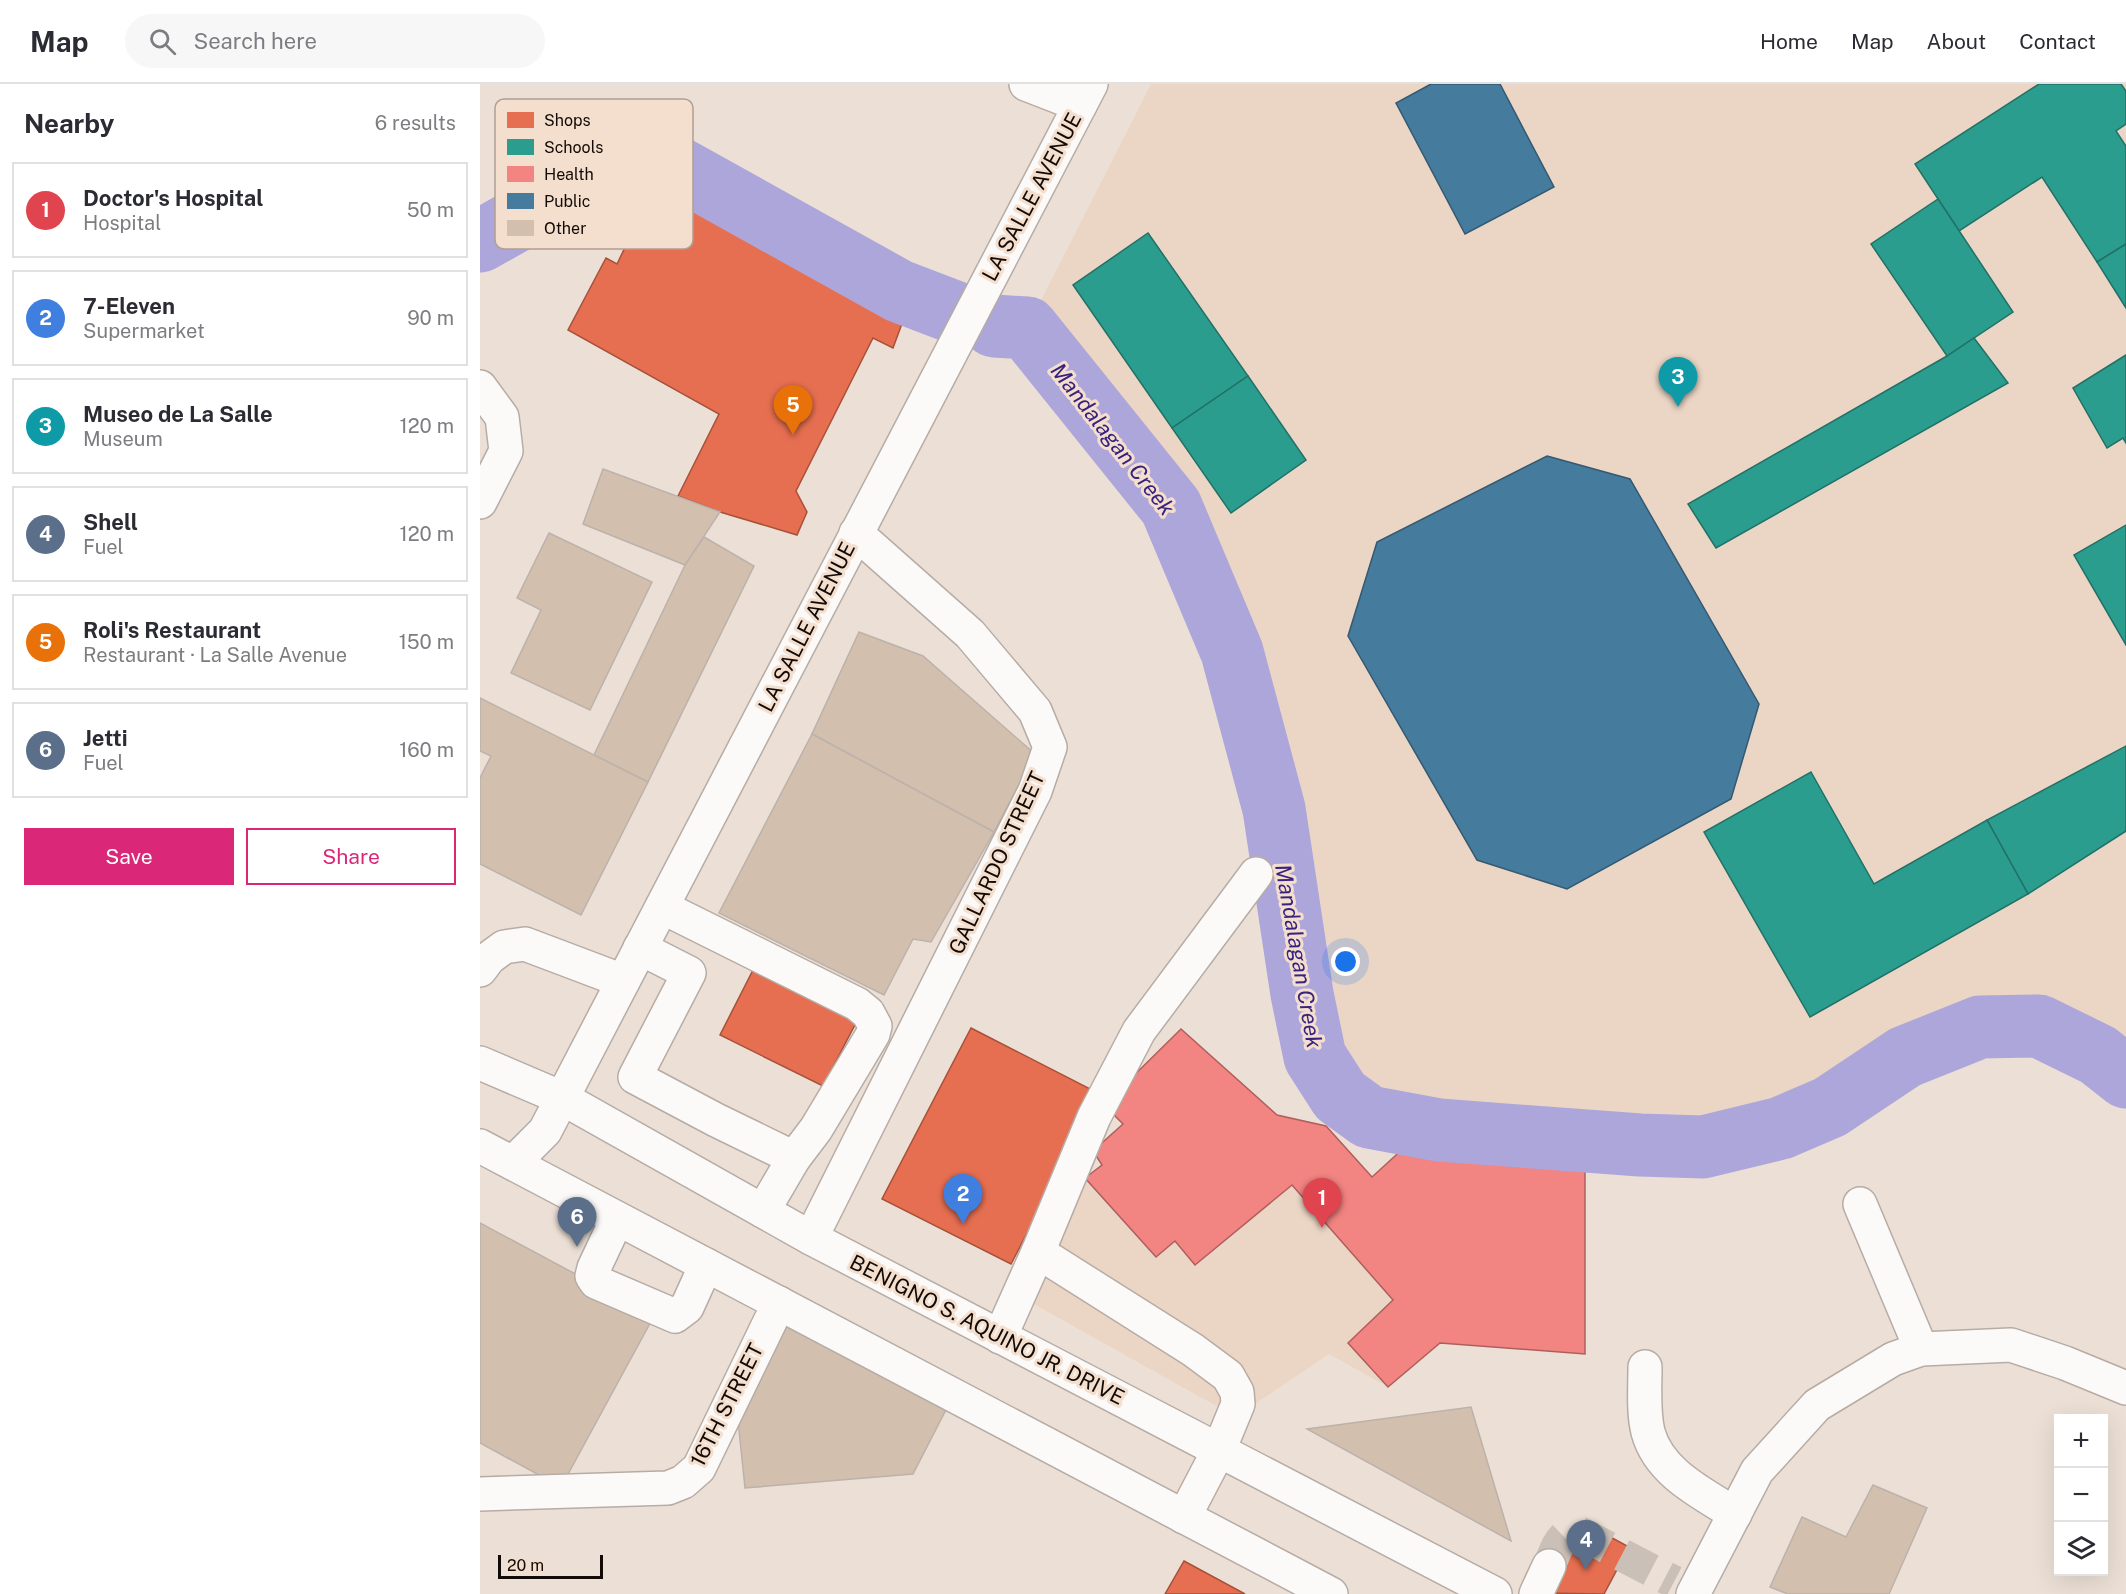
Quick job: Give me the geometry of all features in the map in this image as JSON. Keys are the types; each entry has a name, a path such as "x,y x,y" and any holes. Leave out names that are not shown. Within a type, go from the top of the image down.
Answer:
{"street":[{"path":"1026,84 1085,94"},
{"name":"LA SALLE AVENUE","path":"513,1163 545,1131 1085,94"},
{"path":"480,387 502,417 506,451 480,502"},
{"name":"GALLARDO STREET","path":"811,1238 1031,800 1050,747 1035,711 970,634 856,533"},
{"path":"1000,1337 1094,1117 1139,1031 1256,874"},
{"path":"662,907 857,1004 868,1013 875,1026 873,1034 816,1129 794,1158 763,1211"},
{"path":"480,970 489,958 504,946 525,944 623,981"},
{"path":"640,948 689,973 635,1077 794,1158"},
{"name":"BENIGNO S. AQUINO JR. DRIVE","path":"480,1063 562,1098 811,1238 1495,1594"},
{"path":"480,1146 1331,1594"},
{"path":"1860,1204 1922,1349"},
{"path":"617,1219 594,1268 592,1276 596,1282 675,1316 687,1307 706,1265"},
{"path":"1038,1252 1193,1350 1228,1376 1237,1392 1238,1404 1219,1450 1184,1517"},
{"name":"16TH STREET","path":"480,1494 668,1488 683,1482 699,1468 779,1303"},
{"path":"1687,1590 1735,1514 1757,1471 1817,1405 1893,1359 1922,1349 2011,1345 2065,1363 2126,1388"},
{"path":"1645,1367 1648,1433 1663,1462 1684,1482 1735,1514"}],"shaded area":[{"path":"1151,84 2126,84 2126,1077 2098,1055 2039,1026 1980,1027 1905,1057 1830,1107 1781,1128 1703,1147 1640,1145 1439,1130 1369,1117 1340,1096 1315,1057 1302,994 1274,809 1232,652 1171,508 1027,328"},
{"path":"1112,1113 1277,1115 1326,1126 1372,1177 1418,1135 1585,1157 1585,1354 1440,1343 1388,1387 1329,1354 1236,1417 1021,1297 1085,1178 1101,1165 1093,1151 1122,1124"}],"building: Shops":[{"path":"693,202 907,310 893,348 873,338 796,491 807,512 797,535 720,512 678,496 719,414 568,330 606,258 617,264 624,249 693,249"},
{"path":"754,968 858,1019 823,1086 720,1035"},
{"path":"971,1028 1100,1094 1011,1264 882,1199"},
{"path":"1583,1522 1629,1547 1604,1594 1544,1593"},
{"path":"1184,1561 1245,1594 1165,1594"}],"building: Schools":[{"path":"2039,84 2121,84 2126,91 2126,124 2116,131 2126,146 2126,244 2097,262 2042,177 1959,231 1915,164"},
{"path":"1938,199 2013,312 1947,356 1871,244"},
{"path":"1148,233 1248,376 1172,428 1073,285"},
{"path":"2126,244 2126,308 2097,262"},
{"path":"1974,338 2008,383 1716,548 1688,504 1947,356"},
{"path":"2126,355 2126,443 2123,438 2107,448 2073,388"},
{"path":"1248,376 1306,460 1231,513 1172,428"},
{"path":"2126,525 2126,645 2074,555"},
{"path":"2126,746 2126,831 2028,894 1987,820"},
{"path":"1811,772 1874,884 1987,820 2028,894 1810,1017 1704,832"}],"building: Health":[{"path":"1181,1029 1277,1115 1326,1126 1372,1177 1418,1135 1585,1157 1585,1354 1440,1343 1388,1387 1348,1343 1393,1300 1292,1185 1195,1265 1175,1241 1156,1257 1085,1178 1102,1165 1093,1151 1123,1124 1112,1113 1114,1095"}],"building: Public":[{"path":"1431,84 1500,84 1554,187 1465,234 1396,103"},
{"path":"1547,456 1630,479 1759,704 1731,799 1567,889 1477,860 1348,636 1377,542"}],"building: Other":[{"path":"603,469 720,512 685,565 583,524"},
{"path":"549,533 652,582 590,710 511,673 541,610 517,598"},
{"path":"704,537 754,566 648,782 594,755 685,565"},
{"path":"859,632 923,656 1035,754 994,832 812,734"},
{"path":"480,698 648,782 581,915 480,864 480,778 491,756 480,751"},
{"path":"812,734 994,832 931,942 913,939 884,995 719,913"},
{"path":"480,1223 654,1316 561,1487 480,1443"},
{"path":"787,1314 952,1398 913,1474 745,1488 737,1411"},
{"path":"1471,1407 1511,1541 1307,1429"},
{"path":"1873,1485 1927,1508 1889,1594 1788,1594 1770,1587 1802,1517 1846,1537"}],"waterway":[{"name":"Mandalagan Creek","path":"693,176 899,291 954,312"},
{"name":"Mandalagan Creek","path":"480,241 495,233"},
{"name":"Mandalagan Creek","path":"994,326 1027,328 1171,507 1232,652 1274,809 1302,994 1315,1057 1340,1096 1369,1117 1439,1130 1640,1145 1703,1147 1781,1128 1830,1107 1905,1057 1980,1027 2039,1026 2098,1055 2126,1077"}],"tunnel":[{"path":"1549,1566 1562,1539 1576,1531 1674,1582"}],"place":[{"name":"Museo de La Salle","path":"1678,407"},
{"name":"Roli's Restaurant","path":"793,435"},
{"name":"7-Eleven","path":"963,1224"},
{"name":"Doctor's Hospital","path":"1322,1228"},
{"name":"Jetti","path":"577,1247"},
{"name":"Shell","path":"1586,1570"}]}
